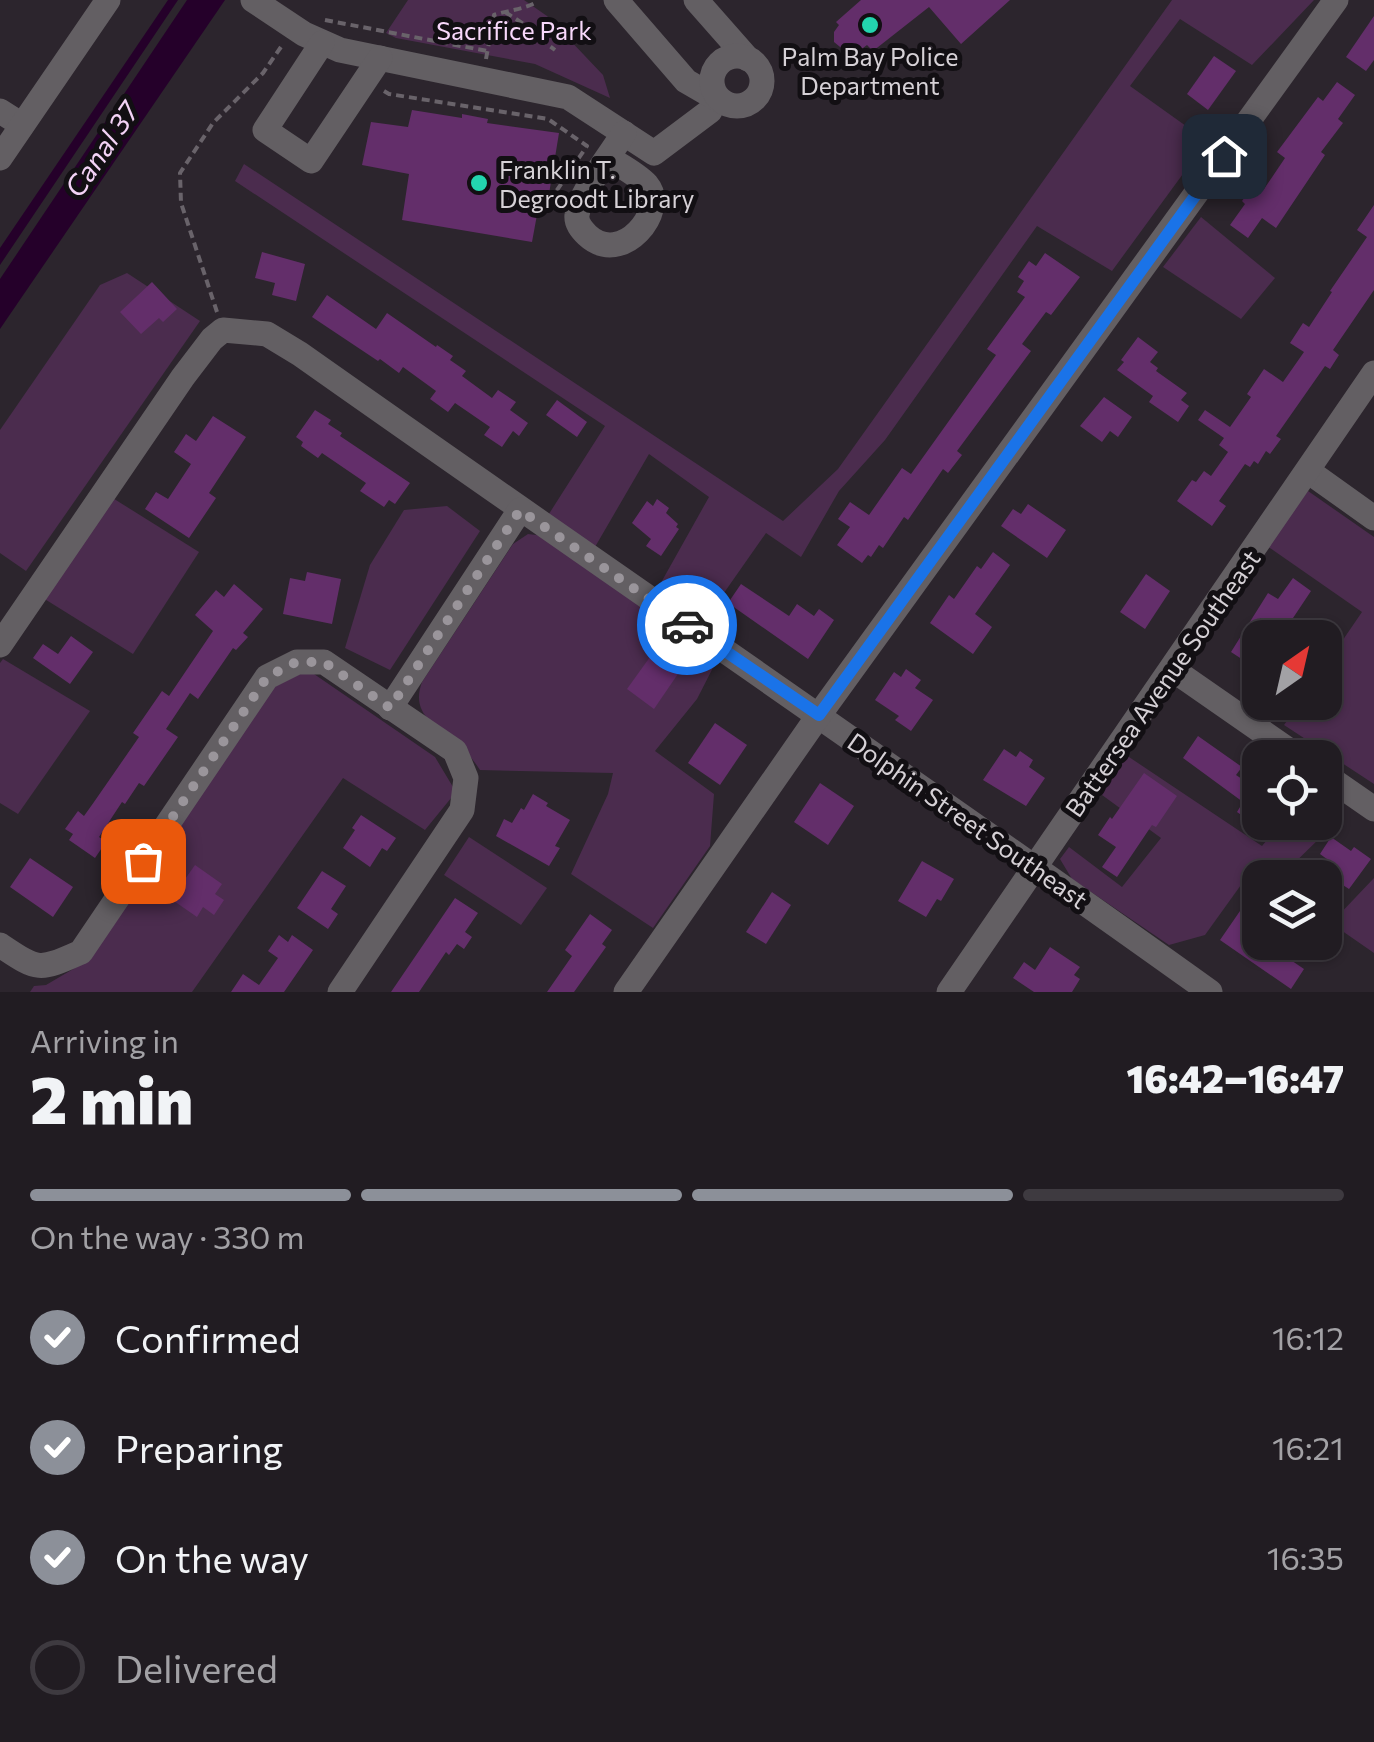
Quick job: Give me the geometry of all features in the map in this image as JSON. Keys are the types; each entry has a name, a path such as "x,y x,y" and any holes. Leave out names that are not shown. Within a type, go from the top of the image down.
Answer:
{"street":[{"path":"0,158 108,0"},
{"path":"616,0 686,81 720,100"},
{"path":"696,0 748,59 731,57 716,66 712,81 720,100"},
{"path":"626,992 819,715 1336,0"},
{"path":"262,6 311,29 373,69 568,96 654,154 720,100"},
{"path":"311,29 264,130 311,162 373,69"},
{"path":"0,111 22,126"},
{"path":"608,158 624,133"},
{"path":"0,645 183,377 212,339 224,330"},
{"name":"Dolphin Street Southeast","path":"224,330 266,334 300,354 1210,992"},
{"name":"Battersea Avenue Southeast","path":"948,992 1374,373"},
{"path":"1308,471 1374,518"},
{"path":"390,708 520,510"},
{"path":"0,945 28,964 48,966 81,952 267,677 296,662 324,662 455,752 466,778 462,810 340,992"},
{"path":"1172,669 1274,740"},
{"path":"1342,787 1374,809"}],"path":[{"path":"224,330 181,203 180,174 214,123 311,29 487,50 494,15 522,10 536,2"},
{"path":"505,12 518,22 543,28"},
{"path":"534,28 555,50"},
{"path":"373,69 389,94 548,119 587,146 553,196"}],"green space":[{"name":"Sacrifice Park","path":"408,0 524,0 547,16 603,75 610,98 535,64 386,33"},
{"path":"1172,0 1314,0 1252,65 1180,19 1130,86 1207,141 1112,271 1037,226 885,440 839,491 801,557 766,533 705,620 658,588 709,497 649,454 595,547 547,517 605,426 235,181 244,164 783,521 838,469"},
{"path":"1201,217 1275,278 1241,319 1163,267"},
{"path":"127,273 200,321 26,571 0,553 0,430 100,285"},
{"path":"1308,491 1374,537 1374,784 1342,763 1342,740 1307,740 1284,725 1288,720 1342,720 1342,641 1362,612 1267,546"},
{"path":"111,497 199,552 133,654 43,598"},
{"path":"447,506 480,531 390,670 345,648 370,565 404,510"},
{"path":"528,534 544,536 719,656 697,699 655,751 714,794 710,846 653,928 571,874 608,794 613,773 480,770 421,709 422,682 513,544"},
{"path":"3,659 90,711 18,814 0,803"},
{"path":"302,670 314,674 435,757 456,792 425,830 343,778 192,992 30,992 34,986 46,985 80,965 265,691"},
{"path":"1126,755 1242,833 1242,840 1253,840 1262,846 1267,840 1318,840 1297,860 1242,860 1242,884 1205,935 1169,945 1072,879 1060,859 1069,847 1122,887 1161,838 1102,795"},
{"path":"469,837 547,888 521,925 444,875"},
{"path":"1374,878 1374,953 1342,931 1342,912"}],"water":[{"path":"168,0 178,0 0,265 0,248"},
{"name":"Canal 37","path":"187,0 225,0 0,329 0,279"}],"building":[{"name":"Palm Bay Police Department","path":"861,0 1010,0 961,44 929,7 873,51 867,45 845,51 834,42 839,25 836,22"},
{"path":"1374,16 1374,60 1366,71 1346,57"},
{"path":"1214,56 1236,71 1208,110 1187,94"},
{"path":"1337,82 1355,95 1338,119 1343,123 1321,152 1325,155 1276,228 1262,218 1248,238 1230,225 1245,204 1242,201 1255,183 1264,189 1285,158 1277,152 1318,97 1323,101"},
{"name":"Franklin T. Degroodt Library","path":"412,110 462,118 462,114 488,119 487,123 559,133 549,194 541,193 532,242 402,220 409,174 362,165 371,122 408,127"},
{"path":"1374,205 1374,290 1333,350 1339,355 1330,369 1325,366 1276,436 1281,439 1270,454 1266,451 1258,464 1245,464 1219,501 1226,506 1212,526 1177,501 1204,471 1211,476 1228,452 1219,445 1224,438 1198,420 1205,410 1230,427 1264,369 1283,382 1304,352 1290,343 1303,323 1309,327 1367,237 1357,230"},
{"path":"262,252 305,264 296,301 272,295 275,283 255,278"},
{"path":"1045,253 1080,277 1022,344 1031,351 957,451 962,455 948,473 943,469 883,548 879,545 862,563 837,545 850,527 838,519 850,502 869,515 902,468 911,474 996,355 987,349 1025,297 1017,292 1024,281 1018,277 1029,261 1036,266"},
{"path":"152,282 177,309 141,334 120,312"},
{"path":"327,295 376,329 387,313 453,356 450,360 466,371 462,376 492,398 498,390 516,402 510,410 528,423 519,436 513,431 502,447 484,435 490,427 455,403 448,412 430,399 436,391 403,367 399,373 312,317"},
{"path":"1138,337 1158,352 1150,362 1158,368 1156,371 1187,393 1181,400 1189,406 1178,422 1149,402 1153,396 1117,370"},
{"path":"1104,397 1132,417 1118,437 1110,431 1102,442 1080,426"},
{"path":"557,400 587,422 577,437 546,415"},
{"path":"315,410 331,420 328,424 342,433 340,436 410,483 395,504 389,500 384,507 360,491 366,483 322,453 318,458 301,446 303,442 296,437"},
{"path":"213,416 246,437 209,493 216,498 189,538 145,509 156,492 168,499 191,464 174,452 186,434 196,441"},
{"path":"657,499 669,508 666,513 679,529 661,556 646,546 651,539 632,523 647,501 653,506"},
{"path":"1028,504 1066,530 1047,558 1001,526 1013,509 1021,514"},
{"path":"993,552 1010,565 975,614 992,627 973,654 930,623 949,595 954,599 977,566 981,569"},
{"path":"307,572 341,579 332,624 283,614 290,578 305,581"},
{"path":"1146,574 1170,591 1145,629 1120,612"},
{"path":"1293,578 1311,591 1293,618 1296,620 1251,620 1268,593 1278,599"},
{"path":"234,584 263,609 243,633 248,637 236,650 233,648 198,699 190,693 166,729 178,737 144,786 139,783 125,804 122,802 99,837 106,842 95,858 69,840 73,834 65,829 78,811 84,816 139,737 133,733 162,691 169,696 213,631 195,615 216,590 224,597"},
{"path":"741,584 789,616 797,604 814,616 819,609 834,620 808,659 728,603"},
{"path":"1242,634 1242,659 1231,652"},
{"path":"71,636 93,652 70,684 33,658 43,644 58,654"},
{"path":"655,650 682,668 654,709 627,689"},
{"path":"906,669 921,680 915,688 933,700 911,731 895,720 899,716 875,700 894,672 901,677"},
{"path":"715,723 747,745 720,785 688,763"},
{"path":"1198,736 1242,767 1236,775 1242,779 1242,801 1183,758"},
{"path":"1004,749 1016,757 1020,751 1033,760 1029,767 1045,778 1026,806 983,780"},
{"path":"1144,773 1177,796 1117,877 1102,867 1116,847 1098,835"},
{"path":"820,783 854,806 828,845 794,822"},
{"path":"533,794 570,820 549,866 496,836 504,819 512,823"},
{"path":"361,815 396,838 387,851 382,848 370,867 343,848"},
{"path":"1329,840 1335,840 1371,859 1349,889 1342,884 1342,860 1328,860 1320,854"},
{"path":"30,858 73,887 53,917 10,887"},
{"path":"922,861 954,879 926,917 898,901"},
{"path":"195,865 222,884 215,894 224,900 214,915 203,907 197,917 171,899"},
{"path":"322,871 346,886 331,909 338,914 328,929 297,908"},
{"path":"772,892 791,905 766,944 746,932"},
{"path":"455,898 478,913 465,932 472,937 464,949 457,944 449,955 446,952 419,992 391,992"},
{"path":"1240,911 1242,912 1242,955 1220,940"},
{"path":"590,914 612,930 602,944 606,947 574,992 547,992 572,956 565,950"},
{"path":"279,935 288,942 292,935 313,950 284,992 231,992 243,974 259,985 278,958 268,951"},
{"path":"1050,947 1080,967 1074,975 1080,979 1072,992 1034,992 1013,978 1024,962 1035,970"},
{"path":"1249,960 1291,960 1304,969 1291,989"}],"way so far":[{"path":"143,861 267,677 296,662 324,662 390,708 520,510 687,625"}],"place":[{"name":"Palm Bay Police Department","path":"870,25"},
{"name":"Franklin T. Degroodt Library","path":"479,183"}],"route":[{"path":"687,625 819,715 1224,156"}]}
